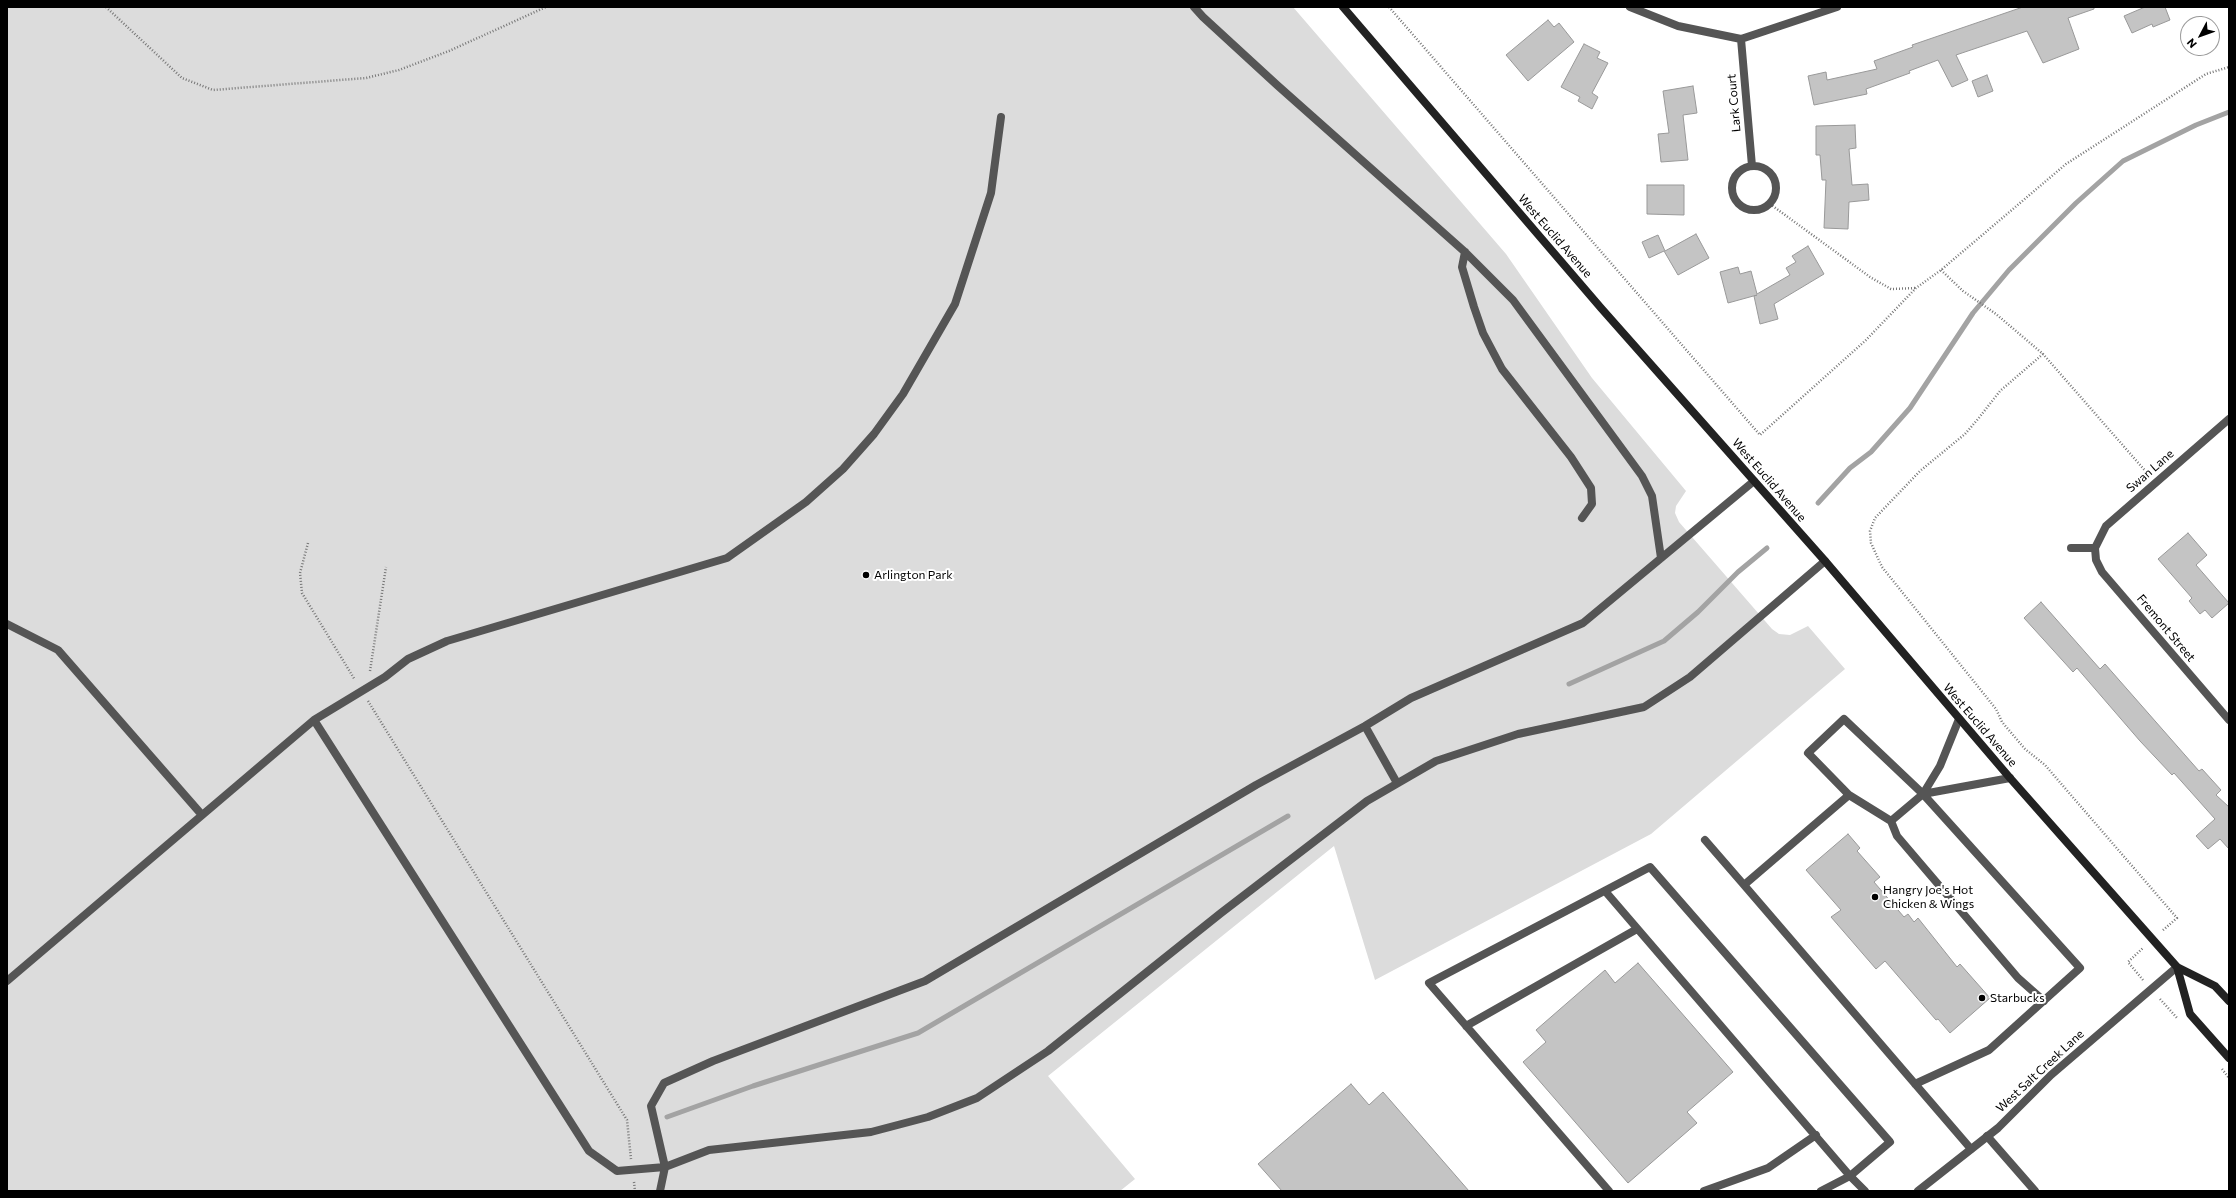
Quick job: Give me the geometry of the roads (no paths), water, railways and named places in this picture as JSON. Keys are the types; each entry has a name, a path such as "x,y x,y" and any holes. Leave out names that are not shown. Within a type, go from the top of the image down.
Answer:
{"main road":[{"name":"West Euclid Avenue","path":"1343,7 1601,308 1825,561 2010,778 2177,967 2215,986 2229,1001"},
{"name":"West Euclid Avenue","path":"2177,967 2190,1014 2229,1058"}],"street":[{"path":"1194,7 1202,17 1271,80 1465,252 1513,300 1642,476 1652,496 1661,558"},
{"path":"1630,7 1678,26 1741,39 1837,7"},
{"name":"Lark Court","path":"1741,39 1752,166"},
{"path":"7,981 314,720 365,690 408,659 447,641 727,558 806,502 843,469 874,434 902,394 955,304 991,194 1001,117"},
{"path":"1752,166 1766,169 1775,181 1775,196 1770,204 1758,210 1751,210 1738,204 1734,198 1732,184 1734,177 1739,171 1752,166"},
{"path":"1465,252 1462,267 1472,300 1483,332 1502,369 1571,457 1591,488 1592,504 1582,518"},
{"name":"Swan Lane","path":"2095,548 2106,526 2229,419"},
{"path":"660,1191 665,1167 651,1106 664,1084 712,1061 925,981 1256,785 1365,726 1411,698 1584,622 1754,481"},
{"path":"2071,548 2095,548"},
{"name":"Fremont Street","path":"2095,548 2096,560 2102,572 2229,720"},
{"path":"314,720 589,1150 617,1171 665,1167 709,1150 871,1132 928,1117 977,1098 1048,1051 1320,835 1367,801 1436,761 1518,734 1644,707 1690,677 1825,561"},
{"path":"7,624 58,650 202,815"},
{"path":"1916,1084 1989,1050 2044,1001 2080,968 1923,794 1844,719 1808,753 1848,795 1891,821 1897,836 2018,978 2044,1001"},
{"path":"1891,821 1923,794 1940,766 1960,719"},
{"path":"1365,726 1397,783"},
{"path":"1923,794 2010,778"},
{"path":"1744,885 1848,795"},
{"path":"1705,840 1971,1149"},
{"path":"1609,1191 1429,983 1650,866 1890,1142 1850,1176 1821,1191"},
{"path":"1605,891 1850,1176 1865,1191"},
{"path":"1466,1026 1637,928"},
{"name":"West Salt Creek Lane","path":"1918,1191 1987,1136 2051,1075 2177,967"},
{"path":"1704,1191 1768,1168 1816,1135"},
{"path":"1987,1136 2035,1191"}],"waterway":[{"path":"1818,503 1850,468 1871,452 1910,408 1973,313 2009,270 2076,203 2123,161 2196,125 2229,112"},
{"path":"1569,684 1664,641 1698,612 1738,572 1767,548"},
{"path":"667,1117 753,1086 918,1033 1288,816"}],"place":[{"name":"Arlington Park","path":"866,575"},
{"name":"Hangry Joe's Hot Chicken & Wings","path":"1875,897"},
{"name":"Starbucks","path":"1982,998"}]}
